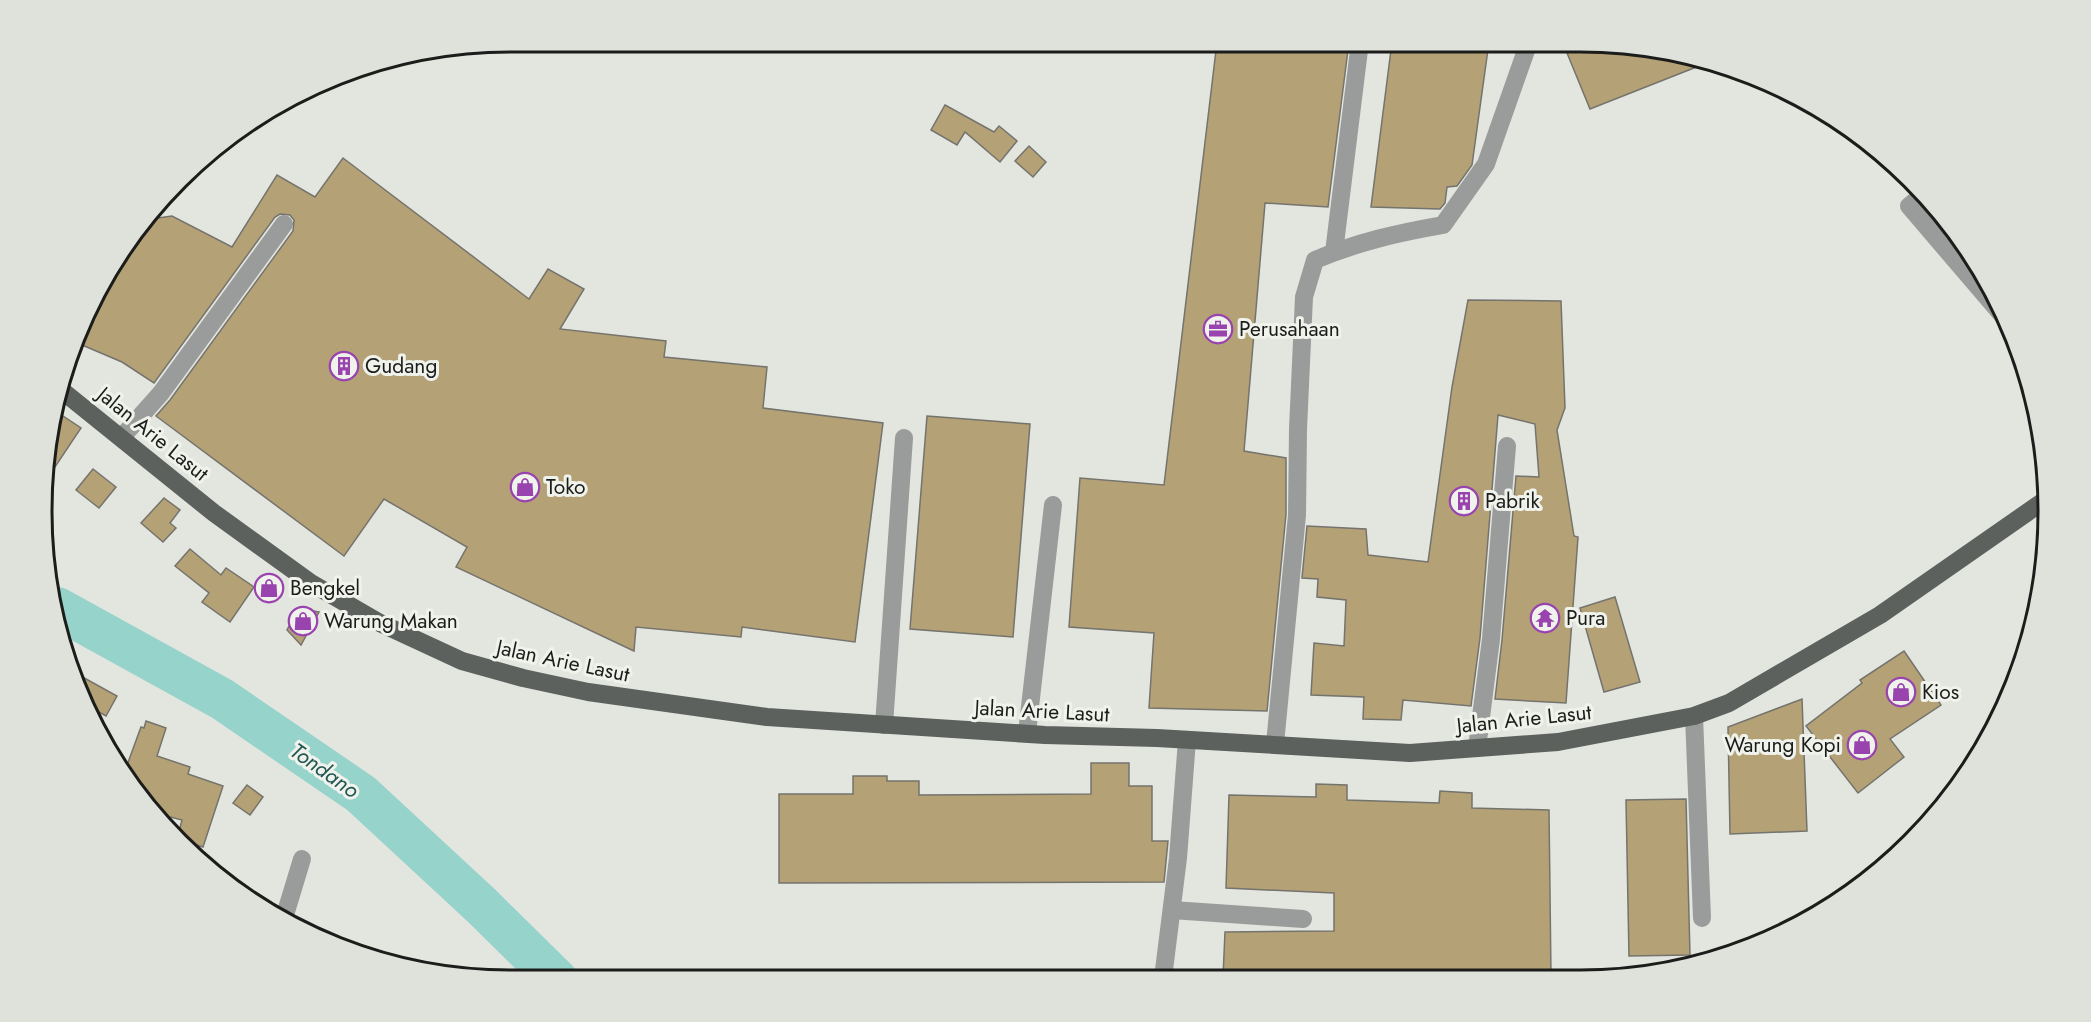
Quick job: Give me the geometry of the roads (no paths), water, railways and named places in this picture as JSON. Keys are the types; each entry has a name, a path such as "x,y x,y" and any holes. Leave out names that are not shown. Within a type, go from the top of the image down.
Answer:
{"main road":[{"name":"Jalan Arie Lasut","path":"67,395 214,513 311,583 380,623 462,661 523,678 647,701 767,717 884,725 1275,744 1410,753 1558,742 1694,716 1729,703 1880,615 2038,505"}],"lane":[{"path":"1334,252 1359,52"},
{"path":"1275,744 1297,515 1304,297 1315,260 1390,234 1443,225 1486,164 1525,52"},
{"path":"1916,200 1909,206 1982,292"},
{"path":"122,437 161,393 284,224"},
{"path":"884,725 904,438"},
{"path":"1477,748 1491,639 1507,446"},
{"path":"1027,733 1053,505"},
{"path":"1694,716 1702,918"},
{"path":"1164,970 1178,858 1187,740"},
{"path":"286,910 302,859"},
{"path":"1172,910 1303,919"}],"waterway":[{"name":"Tondano","path":"64,612 222,699 361,794 483,907 547,970"}],"place":[{"name":"Perusahaan","path":"1218,329"},
{"name":"Gudang","path":"344,366"},
{"name":"Toko","path":"525,487"},
{"name":"Pabrik","path":"1464,501"},
{"name":"Bengkel","path":"269,588"},
{"name":"Pura","path":"1545,618"},
{"name":"Warung Makan","path":"303,621"},
{"name":"Kios","path":"1901,692"},
{"name":"Warung Kopi","path":"1862,745"}]}
